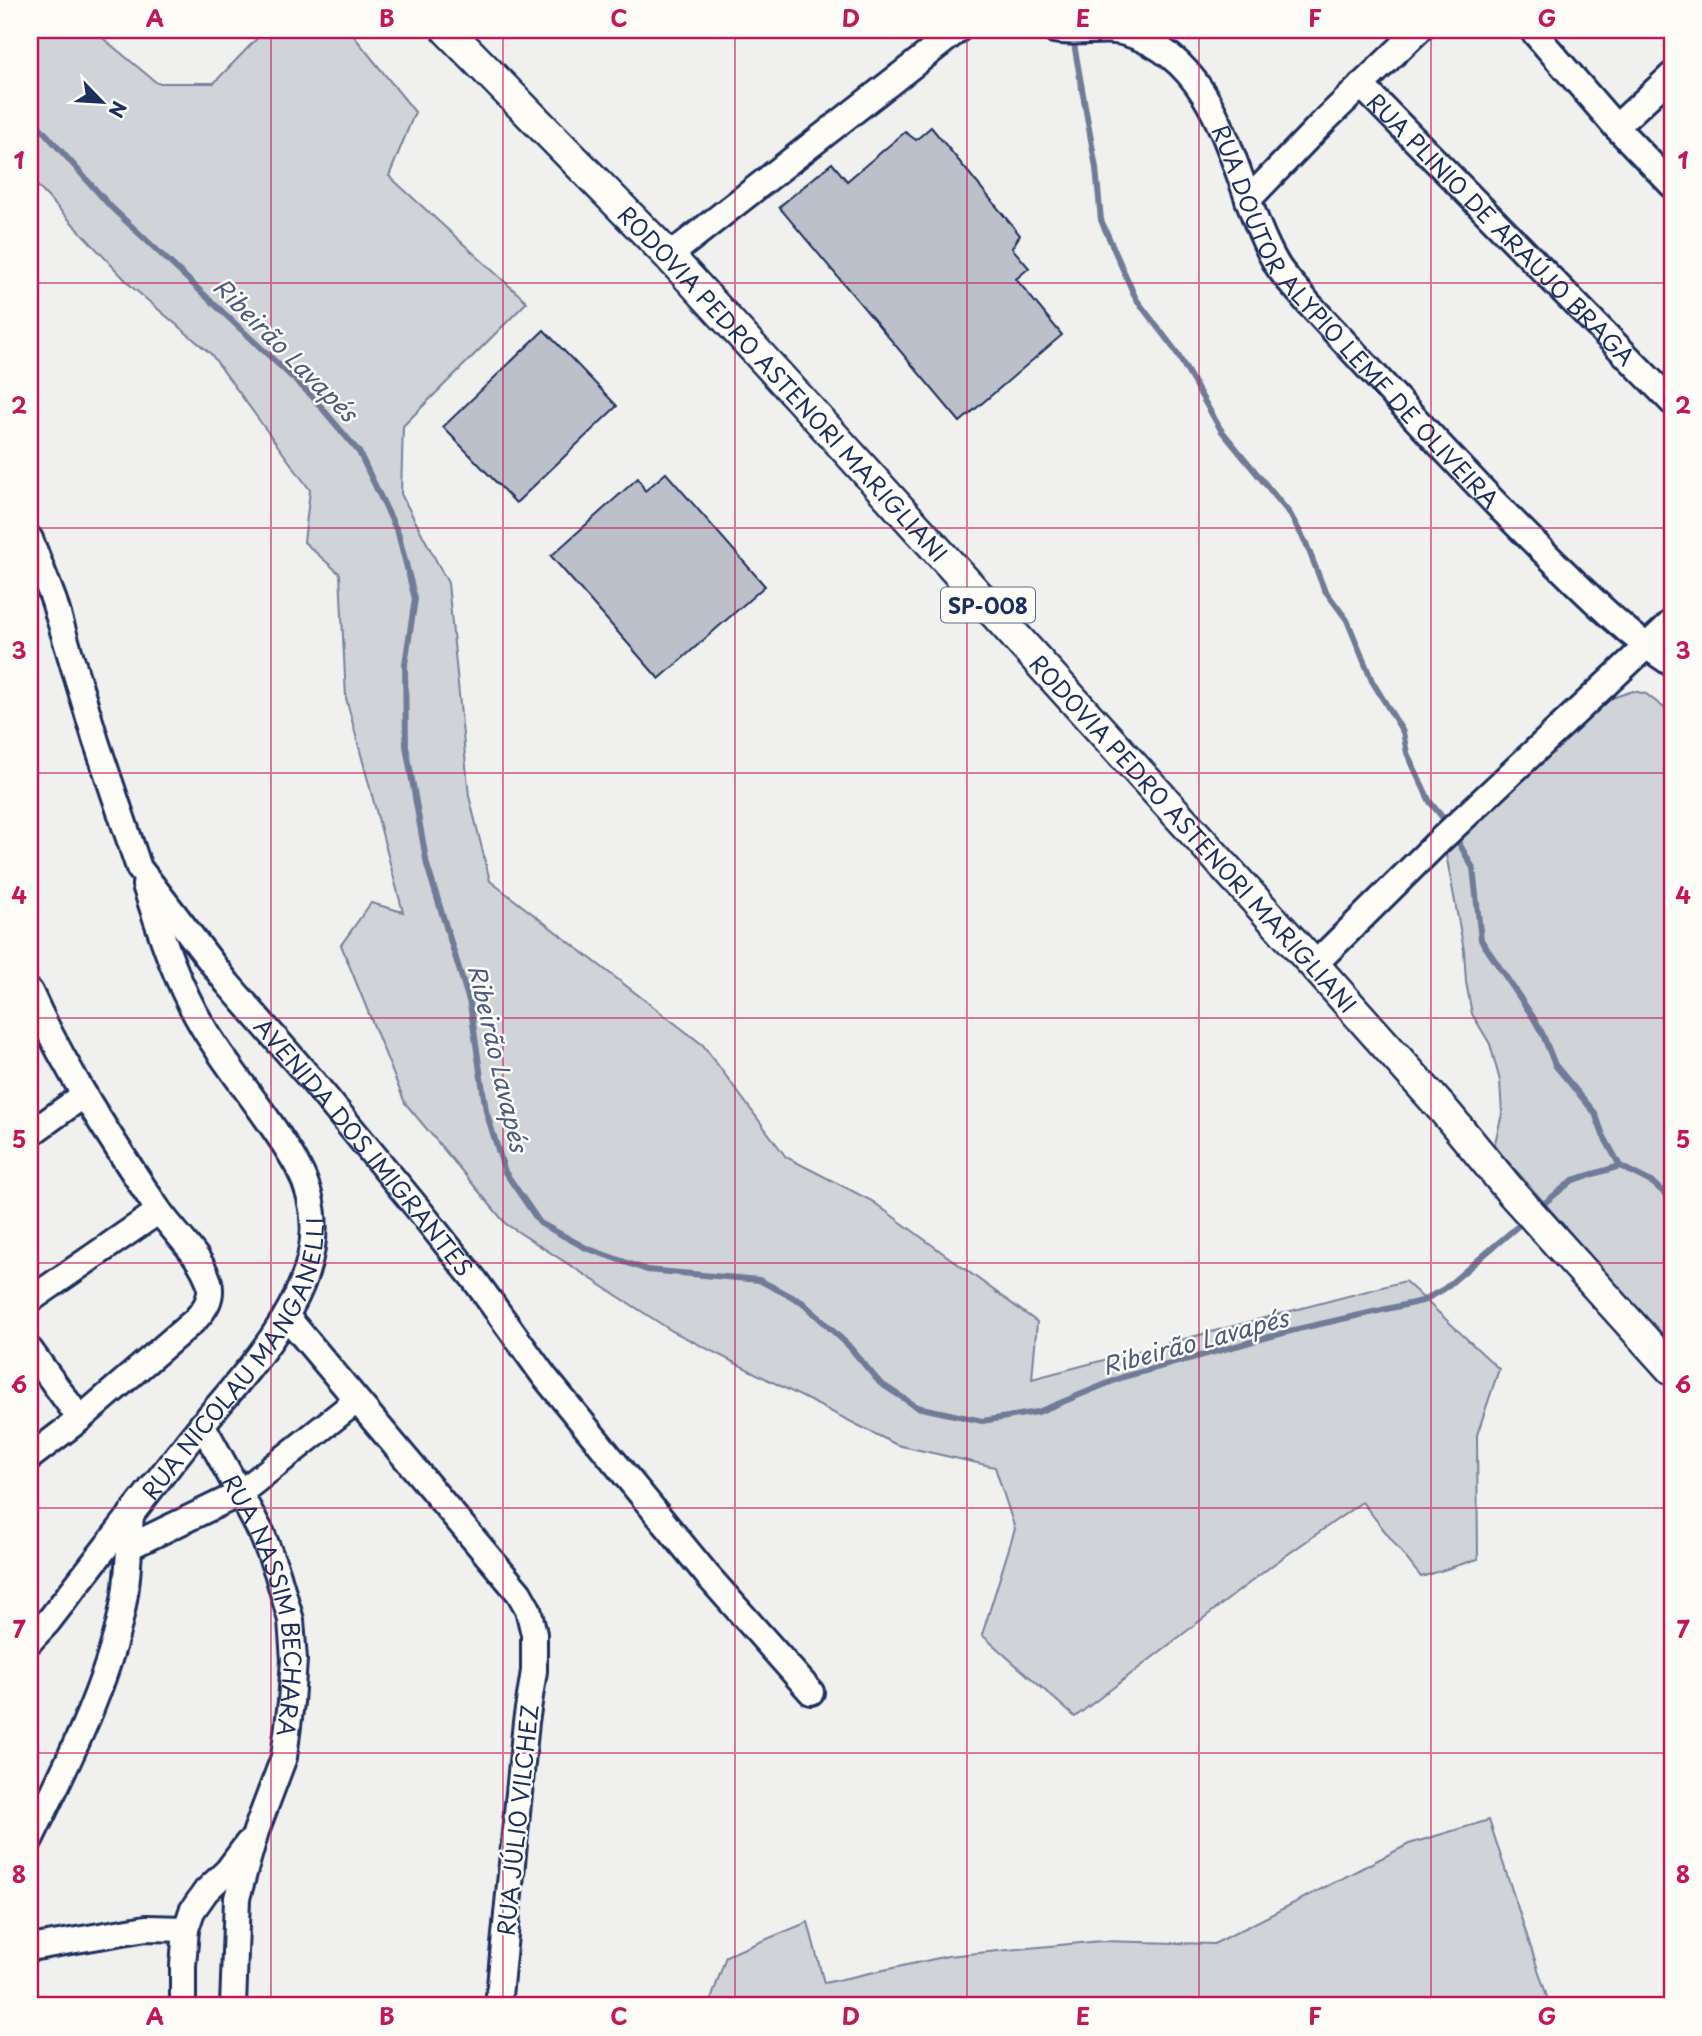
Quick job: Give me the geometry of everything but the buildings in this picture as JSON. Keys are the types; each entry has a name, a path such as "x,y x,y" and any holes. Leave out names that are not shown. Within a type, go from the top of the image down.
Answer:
{"main road":[{"name":"RODOVIA PEDRO ASTENORI MARIGLIANI","path":"447,30 670,256 1314,965 1446,1113 1513,1194 1672,1370"}],"street":[{"path":"670,256 958,30"},
{"name":"RUA DOUTOR ALYPIO LEME DE OLIVEIRA","path":"1056,30 1127,33 1167,54 1193,79 1210,102 1248,200 1278,265 1308,303 1520,528 1597,604 1646,647 1672,664"},
{"path":"1248,200 1324,121 1419,30"},
{"path":"1532,30 1616,127 1672,185"},
{"path":"1616,127 1672,75"},
{"name":"RUA PLINIO DE ARAÚJO BRAGA","path":"1362,85 1672,402"},
{"name":"AVENIDA DOS IMIGRANTES","path":"30,539 54,601 96,741 139,868 228,984 419,1210 474,1279 544,1376 708,1576 811,1692"},
{"path":"1314,965 1438,842 1672,622"},
{"name":"RUA NICOLAU MANGANELLI","path":"30,1641 47,1623 202,1424 257,1361 287,1317 309,1260 315,1230 314,1208 307,1188 283,1144 203,1027 178,981 139,868"},
{"path":"30,992 84,1095 159,1211 198,1262 209,1283 210,1298 195,1320 80,1419 30,1457"},
{"path":"30,1134 84,1095"},
{"path":"30,1300 159,1211"},
{"name":"RUA JÚLIO VILCHEZ","path":"287,1317 519,1593 528,1609 534,1634 534,1671 526,1723 498,2006"},
{"path":"30,1350 80,1419"},
{"path":"129,1547 239,1494 356,1401"},
{"name":"RUA NASSIM BECHARA","path":"202,1424 262,1534 277,1572 290,1620 294,1660 284,1757 256,1831 237,1898 233,2006"},
{"path":"30,1840 67,1761 111,1653 125,1595 131,1514"},
{"name":"RUA NASSIM BECHARA","path":"183,2006 186,1929 192,1911 198,1900 228,1870 256,1831"},
{"path":"228,1870 237,1898"},
{"path":"30,1948 146,1928 186,1929"}],"shaded area":[{"path":"30,30 93,30 157,83 214,83 265,30 349,30 415,112 389,176 527,302 403,426 401,494 448,583 469,796 490,881 703,1045 786,1157 872,1201 1037,1322 1032,1379 1405,1281 1499,1369 1477,1435 1478,1559 1421,1577 1362,1502 1274,1564 1075,1717 982,1635 1015,1529 995,1467 897,1445 672,1331 506,1224 405,1103 341,945 371,903 403,912 346,698 340,574 304,542 310,490 211,354 132,287 30,178"},
{"path":"1633,691 1646,694 1672,714 1672,1344 1611,1280 1494,1147 1502,1114 1500,1081 1490,1044 1472,1014 1464,950 1446,854 1581,721 1609,699"},
{"path":"1489,1820 1550,2006 709,2006 726,1956 808,1922 824,1983 948,1956 1101,1941 1214,1944 1409,1844"}],"waterway":[{"path":"1073,38 1096,168 1101,220 1136,299 1175,350 1221,430 1290,514 1306,543 1324,589 1347,620 1372,681 1403,732 1407,753 1430,802 1447,823"},
{"name":"Ribeirão Lavapés","path":"30,116 111,207 311,395 359,452 398,533 415,599 405,664 406,746 427,865 470,1004 486,1111 505,1172 540,1223 586,1248 647,1270 759,1280 802,1302 848,1345 880,1383 917,1407 982,1421 1038,1412 1123,1377 1298,1329 1422,1301 1444,1289 1525,1220"},
{"path":"1455,836 1473,868 1481,940 1533,1017 1555,1065 1595,1113 1603,1135 1620,1166"},
{"name":"Ribeirão Lavapés","path":"1536,1210 1573,1180 1620,1166 1653,1183 1672,1200"}]}
